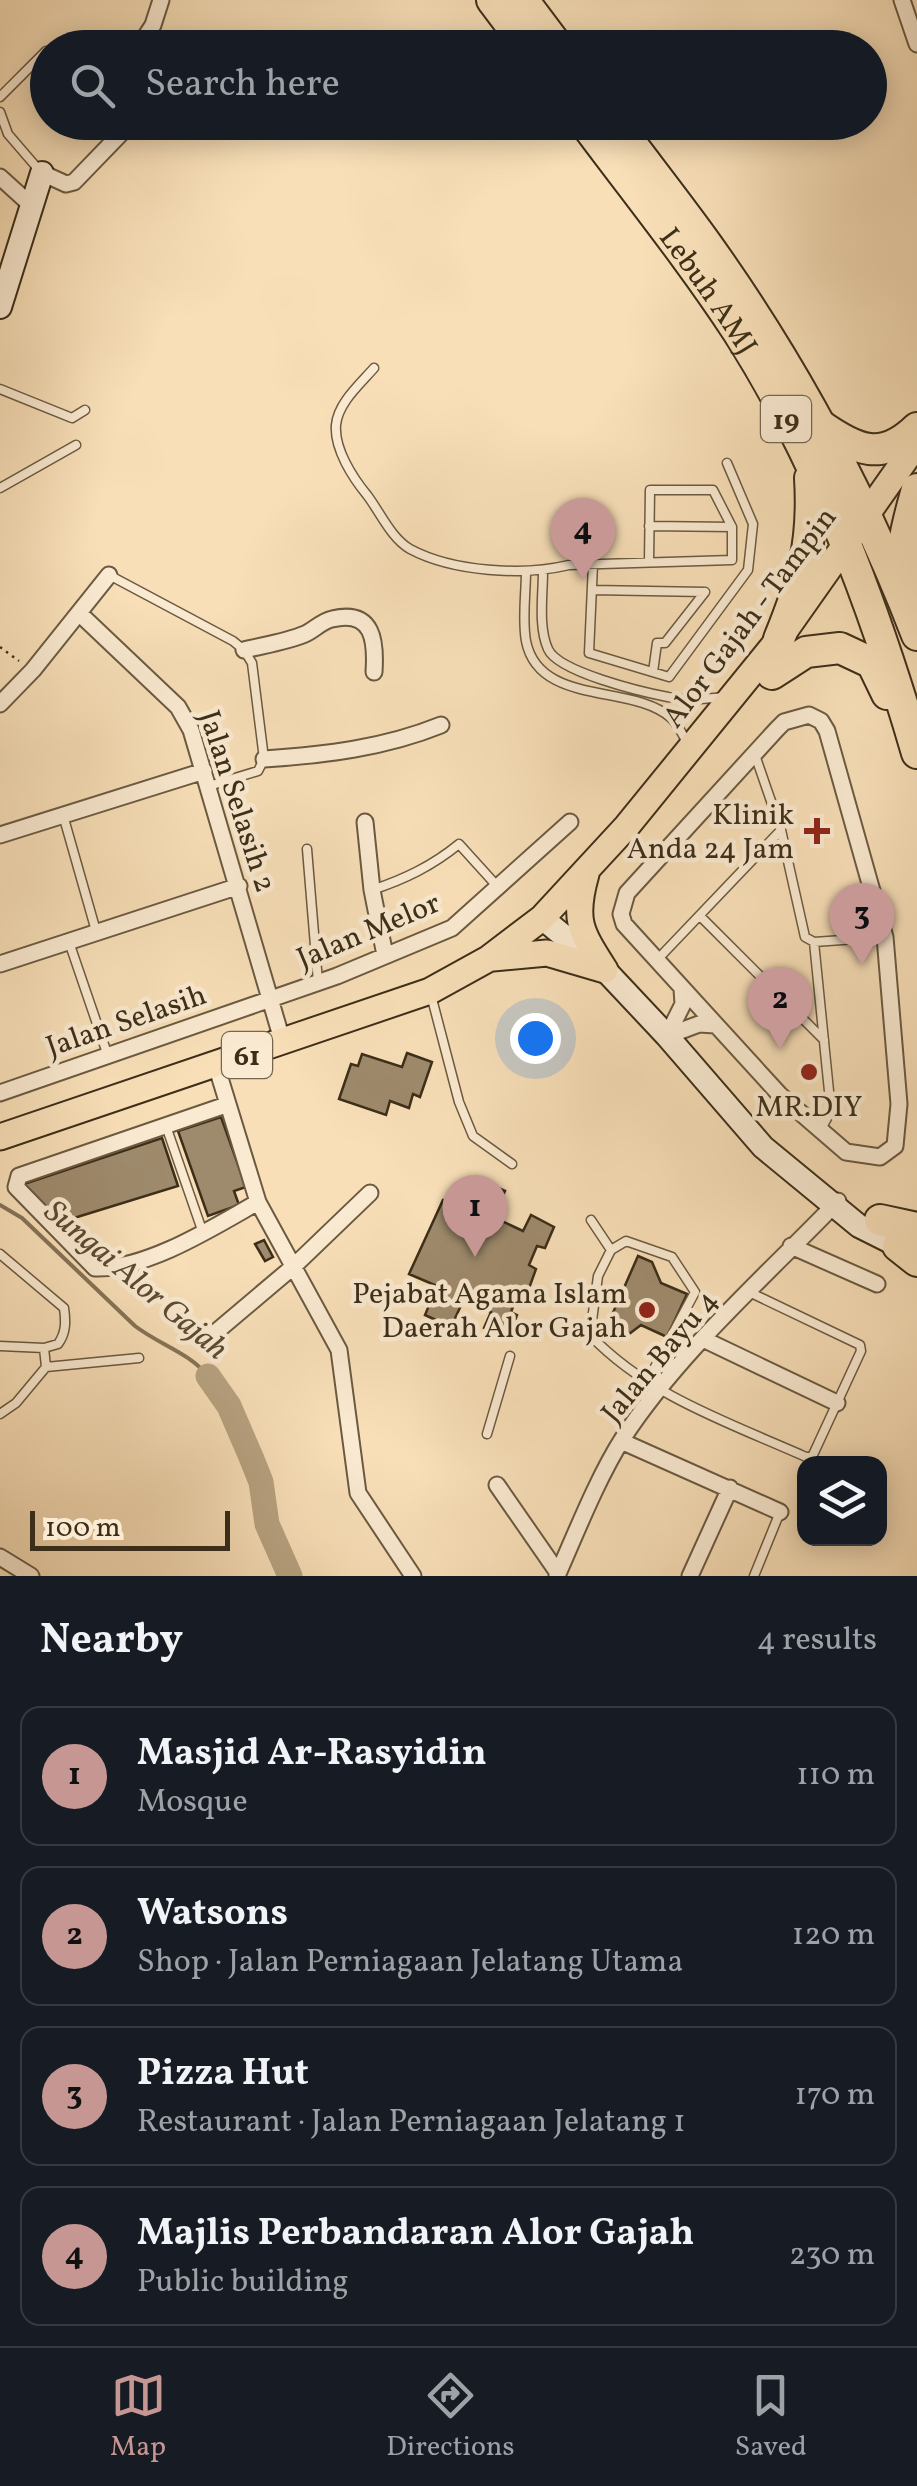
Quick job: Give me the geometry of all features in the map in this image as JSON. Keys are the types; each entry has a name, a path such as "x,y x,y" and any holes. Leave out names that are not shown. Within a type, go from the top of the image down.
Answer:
{"highway":[{"path":"492,0 514,30"},
{"path":"523,0 546,30"},
{"name":"Lebuh AMJ","path":"598,140 739,334 808,460 912,622"},
{"name":"Lebuh AMJ","path":"629,140 759,322 820,425 860,539 917,754"},
{"path":"820,425 867,450 901,444 917,428"},
{"path":"778,639 802,580 810,535 808,460"},
{"path":"912,622 901,572 906,527 917,490"},
{"path":"772,674 806,652 840,648 872,663 917,754"},
{"path":"880,1220 913,1245"}],"main road":[{"name":"Alor Gajah - Tampin","path":"627,826 688,770 772,674 917,443"},
{"name":"Alor Gajah - Tampin","path":"0,1137 430,991 488,958 542,918 627,826 917,466"},
{"path":"587,869 578,916 581,933 604,970"},
{"path":"488,958 547,952 604,970"}],"street":[{"path":"149,30 161,0"},
{"path":"902,0 917,44"},
{"path":"0,307 5,273 42,173 66,184 74,182 115,140"},
{"path":"0,177 32,206"},
{"path":"0,704 33,670 110,575"},
{"name":"Jalan Selasih 2","path":"80,614 178,707 192,730 282,1044"},
{"path":"244,650 304,634 330,619 350,618 369,626 375,638 374,672"},
{"path":"808,716 821,721 827,731 885,936 899,1104 896,1146 884,1155 869,1158 846,1152 780,1095 624,924 621,914 628,893 754,752 784,722 808,716"},
{"path":"264,759 312,756 399,742 441,725"},
{"path":"0,835 206,778"},
{"path":"365,822 372,890 386,954"},
{"name":"Jalan Melor","path":"271,999 452,928 570,822"},
{"path":"0,964 239,886"},
{"path":"542,918 604,970 763,1147 832,1198 859,1226 913,1245"},
{"path":"667,1036 682,1004 682,990"},
{"name":"Jalan Selasih","path":"0,1093 271,999"},
{"path":"667,1036 699,1024 715,1025"},
{"path":"216,1065 258,1202 339,1350 358,1493 414,1576"},
{"path":"226,1104 20,1176 16,1187 95,1268 128,1264 204,1233 258,1202"},
{"path":"210,1337 294,1266 370,1193"},
{"path":"832,1198 880,1220"},
{"name":"Jalan Bayu 4","path":"558,1574 621,1441 653,1386 704,1340 832,1198"},
{"path":"790,1246 877,1284"},
{"path":"704,1340 837,1403"},
{"path":"621,1441 780,1512"},
{"path":"496,1484 558,1574"},
{"path":"690,1576 730,1488"},
{"path":"0,1557 31,1576"}],"lane":[{"path":"0,97 30,67"},
{"path":"0,112 8,134 42,173"},
{"path":"374,368 345,402 336,424 339,444 354,479 394,535 409,548 478,568 526,571 569,565 732,560 732,527 714,490 650,490 649,562"},
{"path":"0,390 72,418 86,410"},
{"path":"0,488 76,445"},
{"path":"593,564 588,653 669,676 748,570 753,524 726,463"},
{"path":"649,526 732,527"},
{"path":"526,571 526,644 542,671 561,683 652,707 672,718 690,748"},
{"path":"543,571 543,630 549,652 566,667 669,697 694,700 734,695"},
{"path":"110,575 244,650 252,662 264,759 258,771 206,778"},
{"path":"592,590 704,592 665,643 657,643 653,672"},
{"path":"542,671 549,652"},
{"path":"754,752 781,830 806,936 814,942 885,936"},
{"path":"63,815 96,933"},
{"path":"656,962 781,830"},
{"path":"372,890 406,879 459,844 499,888"},
{"path":"307,849 318,982"},
{"path":"700,917 824,1040"},
{"path":"69,942 108,1056"},
{"path":"814,942 831,1111 820,1130"},
{"path":"430,991 459,1102 473,1136 512,1164"},
{"path":"166,1126 204,1233"},
{"path":"591,1220 612,1250"},
{"path":"653,1386 694,1292 672,1256 626,1241 612,1250 598,1276 590,1335 606,1352 653,1386 806,1458 816,1454 861,1351 860,1345 749,1292"},
{"path":"0,1254 64,1308 64,1337 58,1344 44,1348 0,1346"},
{"path":"0,1414 25,1394 46,1367 44,1348"},
{"path":"487,1434 510,1356"},
{"path":"46,1367 139,1358"},
{"path":"754,1576 780,1512"}],"path":[{"path":"0,647 33,670"}],"building":[{"path":"407,1053 432,1062 420,1097 413,1094 409,1108 390,1101 386,1115 339,1099 351,1064 358,1066 362,1054 402,1067"},
{"path":"221,1117 246,1187 234,1191 239,1205 208,1216 178,1131"},
{"path":"162,1138 178,1186 61,1222 24,1184"},
{"path":"480,1180 505,1191 493,1217 523,1231 531,1215 554,1227 545,1248 537,1246 529,1265 536,1269 527,1294 519,1291 511,1312 517,1315 508,1339 484,1328 491,1312 464,1299 451,1327 425,1315 437,1286 409,1274 443,1200 469,1207"},
{"path":"264,1240 273,1257 265,1261 255,1244"},
{"name":"Pejabat Agama Islam Daerah Alor Gajah","path":"638,1256 652,1262 661,1283 687,1294 667,1337 641,1325 621,1340 604,1333"}],"waterway":[{"name":"Sungai Alor Gajah","path":"0,1205 22,1218 135,1326 192,1361 208,1376"},
{"name":"Sungai Alor Gajah","path":"208,1376 229,1406 251,1457 261,1482 267,1524 290,1576"}],"place":[{"name":"Majlis Perbandaran Alor Gajah","path":"583,580"},
{"name":"Klinik Anda 24 Jam","path":"817,831"},
{"name":"Pizza Hut","path":"862,965"},
{"name":"Watsons","path":"780,1049"},
{"name":"MR.DIY","path":"809,1072"},
{"name":"Masjid Ar-Rasyidin","path":"475,1257"},
{"name":"Pejabat Agama Islam Daerah Alor Gajah","path":"647,1310"}]}
